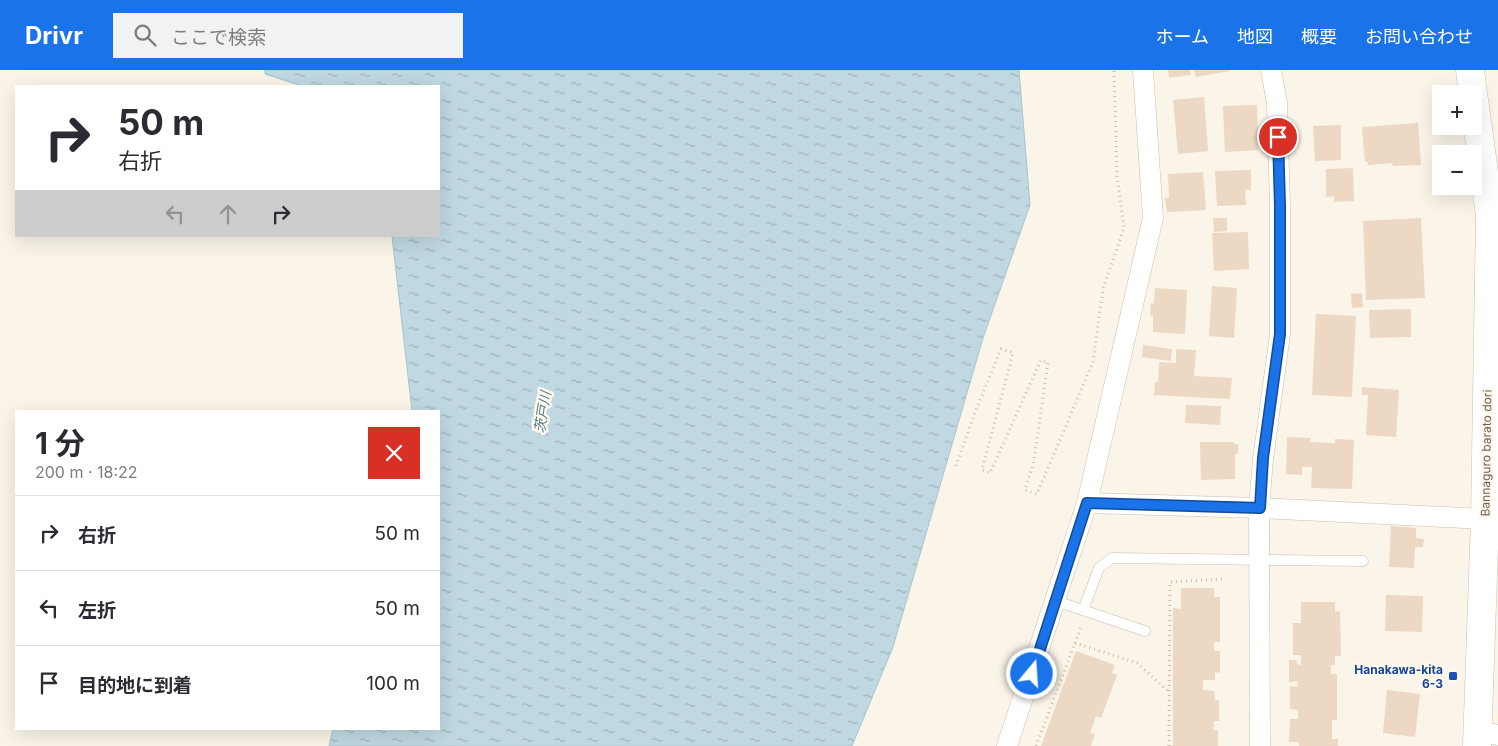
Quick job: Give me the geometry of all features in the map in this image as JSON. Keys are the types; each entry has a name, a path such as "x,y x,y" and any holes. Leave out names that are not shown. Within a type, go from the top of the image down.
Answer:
{"main road":[{"path":"1470,70 1472,85"},
{"name":"Bannaguro barato dori","path":"1482,128 1489,153 1493,354 1491,488 1484,519 1484,737"}],"street":[{"path":"1007,746 1087,503 1153,218 1143,70"},
{"path":"1260,746 1260,508 1263,458 1280,334 1280,206 1277,103 1271,70"},
{"path":"1087,503 1260,508 1484,519"}],"lane":[{"path":"1083,610 1099,568 1112,558 1363,561"},
{"path":"1056,601 1145,631"}],"path":[{"path":"956,466 974,415 1001,349 1013,353 982,470 990,473 1041,360 1048,362 1034,461 1025,490 1037,494 1093,362 1103,289 1124,228 1116,176 1114,70"},
{"path":"1169,746 1170,582 1226,579"},
{"path":"1036,746 1082,625"},
{"path":"1074,643 1137,663 1169,692"}],"water":[{"name":"茨戸川","path":"265,70 1019,70 1030,205 983,338 893,647 852,746 329,746 333,730 440,730 440,410 412,410 392,237 440,237 440,85 299,85 265,74"}],"building":[{"path":"1168,70 1190,70 1191,75 1169,78"},
{"path":"1194,70 1230,70 1230,71 1196,77"},
{"path":"1204,97 1208,151 1178,154 1173,100"},
{"path":"1257,105 1258,150 1225,152 1223,106"},
{"path":"1418,123 1421,165 1393,166 1392,163 1368,165 1368,162 1365,162 1362,127"},
{"path":"1341,125 1341,160 1315,161 1313,126"},
{"path":"1353,168 1354,201 1334,202 1334,196 1326,197 1326,169"},
{"path":"1251,170 1251,190 1245,190 1246,205 1217,206 1215,171"},
{"path":"1203,172 1206,210 1167,212 1165,198 1169,198 1168,174"},
{"path":"1213,218 1227,218 1227,231 1214,232"},
{"path":"1421,218 1425,298 1366,300 1363,221"},
{"path":"1248,232 1249,269 1214,271 1212,233"},
{"path":"1212,286 1237,288 1234,338 1209,336"},
{"path":"1155,288 1187,290 1185,334 1153,332 1153,316 1150,315 1151,303 1154,304"},
{"path":"1362,293 1363,307 1352,308 1351,294"},
{"path":"1411,309 1411,337 1370,338 1369,310"},
{"path":"1316,314 1356,316 1352,397 1312,395"},
{"path":"1143,345 1172,349 1171,361 1142,357"},
{"path":"1176,349 1196,350 1194,376 1232,378 1230,399 1154,395 1155,382 1158,382 1159,362 1176,363"},
{"path":"1362,387 1399,390 1396,437 1366,435 1368,395 1362,395"},
{"path":"1186,405 1221,406 1220,425 1185,423"},
{"path":"1287,437 1311,438 1310,442 1335,443 1335,439 1354,440 1352,489 1311,488 1312,467 1302,467 1302,475 1286,474"},
{"path":"1200,442 1235,442 1234,444 1238,444 1238,454 1235,454 1235,479 1201,480"},
{"path":"1391,526 1416,528 1416,538 1424,539 1423,547 1415,547 1414,568 1389,567"},
{"path":"1181,588 1214,588 1214,597 1220,597 1220,642 1214,642 1214,651 1220,651 1220,673 1215,672 1215,680 1203,680 1203,690 1214,691 1215,700 1219,700 1219,721 1214,721 1213,730 1218,730 1218,746 1173,746 1173,608 1181,609"},
{"path":"1386,595 1423,596 1422,632 1385,631"},
{"path":"1301,602 1335,602 1335,612 1340,611 1341,656 1335,656 1335,665 1331,665 1331,674 1337,674 1337,720 1332,720 1332,739 1338,739 1338,746 1299,746 1299,742 1289,742 1290,719 1298,719 1298,710 1290,709 1290,686 1297,687 1298,681 1289,682 1289,660 1297,660 1297,664 1301,665 1301,655 1293,655 1293,623 1301,623"},
{"path":"1076,651 1115,665 1112,673 1117,675 1101,718 1096,716 1090,733 1095,734 1091,746 1041,746"},
{"path":"1387,690 1420,694 1415,737 1383,733"}],"place":[{"name":"Hanakawa-kita 6-3","path":"1453,676"}],"route":[{"path":"1032,674 1087,503 1260,508 1263,458 1280,334 1278,137"}]}
